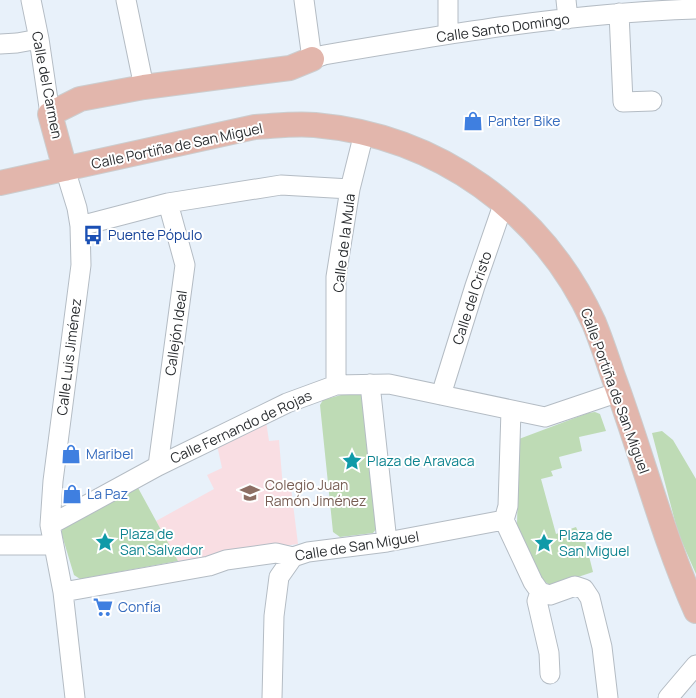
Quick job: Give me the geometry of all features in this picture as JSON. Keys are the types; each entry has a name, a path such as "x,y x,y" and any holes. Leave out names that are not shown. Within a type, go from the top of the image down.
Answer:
{"main road":[{"path":"50,114 80,99 144,87 290,68 312,59"},
{"name":"Calle del Carmen","path":"50,114 65,169"},
{"name":"Calle Portiña de San Miguel","path":"0,183 255,127 292,124 314,125 364,133 404,144 444,161 504,202 541,239 563,268 577,291 594,324 619,392 667,537 696,611"}],"street":[{"name":"Calle del Carmen","path":"31,0 50,114"},
{"path":"126,0 144,87"},
{"path":"304,0 312,59"},
{"path":"448,0 448,34"},
{"name":"Calle Santo Domingo","path":"312,59 324,55 448,34 567,9 619,13 696,9"},
{"path":"619,13 623,102 652,101"},
{"path":"0,44 39,40"},
{"name":"Calle de la Mula","path":"336,385 336,277 350,189 364,133"},
{"name":"Calle Luis Jiménez","path":"65,169 77,208 80,226 81,265 53,481 50,525 63,592 75,698"},
{"path":"80,226 168,203 280,185 350,189"},
{"name":"Calle del Cristo","path":"440,395 474,286 504,202"},
{"name":"Callejón Ideal","path":"158,466 185,264 168,203"},
{"path":"370,384 388,542"},
{"name":"Calle Fernando de Rojas","path":"50,525 158,466 286,403 336,385 389,384 545,417 619,392"},
{"path":"511,410 508,506 504,520 533,582 540,592 550,595 575,586 584,589 590,598 602,647 608,698"},
{"name":"Calle de San Miguel","path":"63,592 210,566 226,560 276,553 293,557 308,552 388,542 504,520"},
{"path":"0,545 53,546"},
{"path":"272,698 274,616 279,576 293,557"},
{"path":"540,592 537,601 549,653 550,674"},
{"path":"668,698 696,665"}],"shaded area":[{"name":"Colegio Juan Ramón Jiménez","path":"266,421 269,441 279,440 283,488 291,488 298,544 178,561 156,521 214,489 207,475 222,468 217,445"}],"green space":[{"path":"359,393 363,397 378,527 373,533 340,537 333,532 320,405 323,400"},
{"path":"595,412 600,414 606,431 579,437 582,451 559,457 562,468 551,471 553,476 541,479 556,534 576,527 580,536 584,536 593,572 551,586 541,579 517,526 519,439"},
{"path":"662,431 673,440 696,479 696,574 678,533 652,433"},
{"path":"137,486 178,561 80,579 74,575 61,532 64,527"}],"place":[{"name":"Panter Bike","path":"473,121"},
{"name":"Puente Pópulo","path":"93,235"},
{"name":"Maribel","path":"71,454"},
{"name":"Plaza de Aravaca","path":"352,461"},
{"name":"Colegio Juan Ramón Jiménez","path":"250,493"},
{"name":"La Paz","path":"72,494"},
{"name":"Plaza de San Salvador","path":"105,542"},
{"name":"Plaza de San Miguel","path":"544,543"},
{"name":"Confía","path":"103,607"}]}
